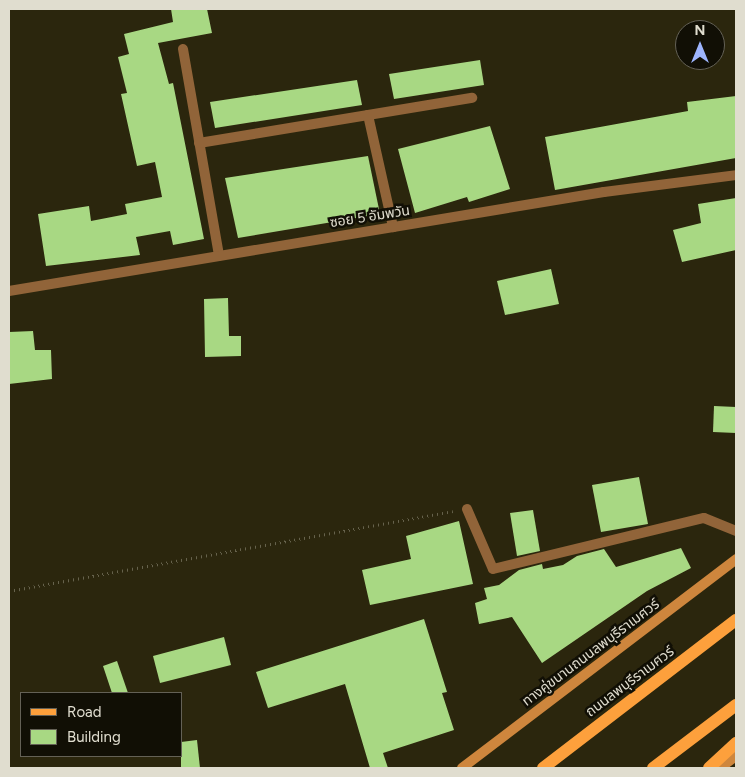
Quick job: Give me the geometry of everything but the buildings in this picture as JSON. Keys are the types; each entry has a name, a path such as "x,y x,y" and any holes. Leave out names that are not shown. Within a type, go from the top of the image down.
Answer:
{"main road":[{"name":"ทางคู่ขนานถนนลพบุรีราเมศวร์","path":"462,768 736,559"},
{"name":"ถนนลพบุรีราเมศวร์","path":"543,768 736,620"},
{"path":"653,768 736,705"},
{"path":"709,768 736,743"},
{"path":"720,768 736,756"}],"street":[{"path":"183,49 219,256"},
{"path":"199,143 472,98"},
{"path":"368,115 393,228"},
{"name":"ซอย 5 อัมพวัน","path":"9,291 604,192 736,175"},
{"path":"467,509 493,569 704,518 736,531"}],"path":[{"path":"9,591 467,509"}]}
